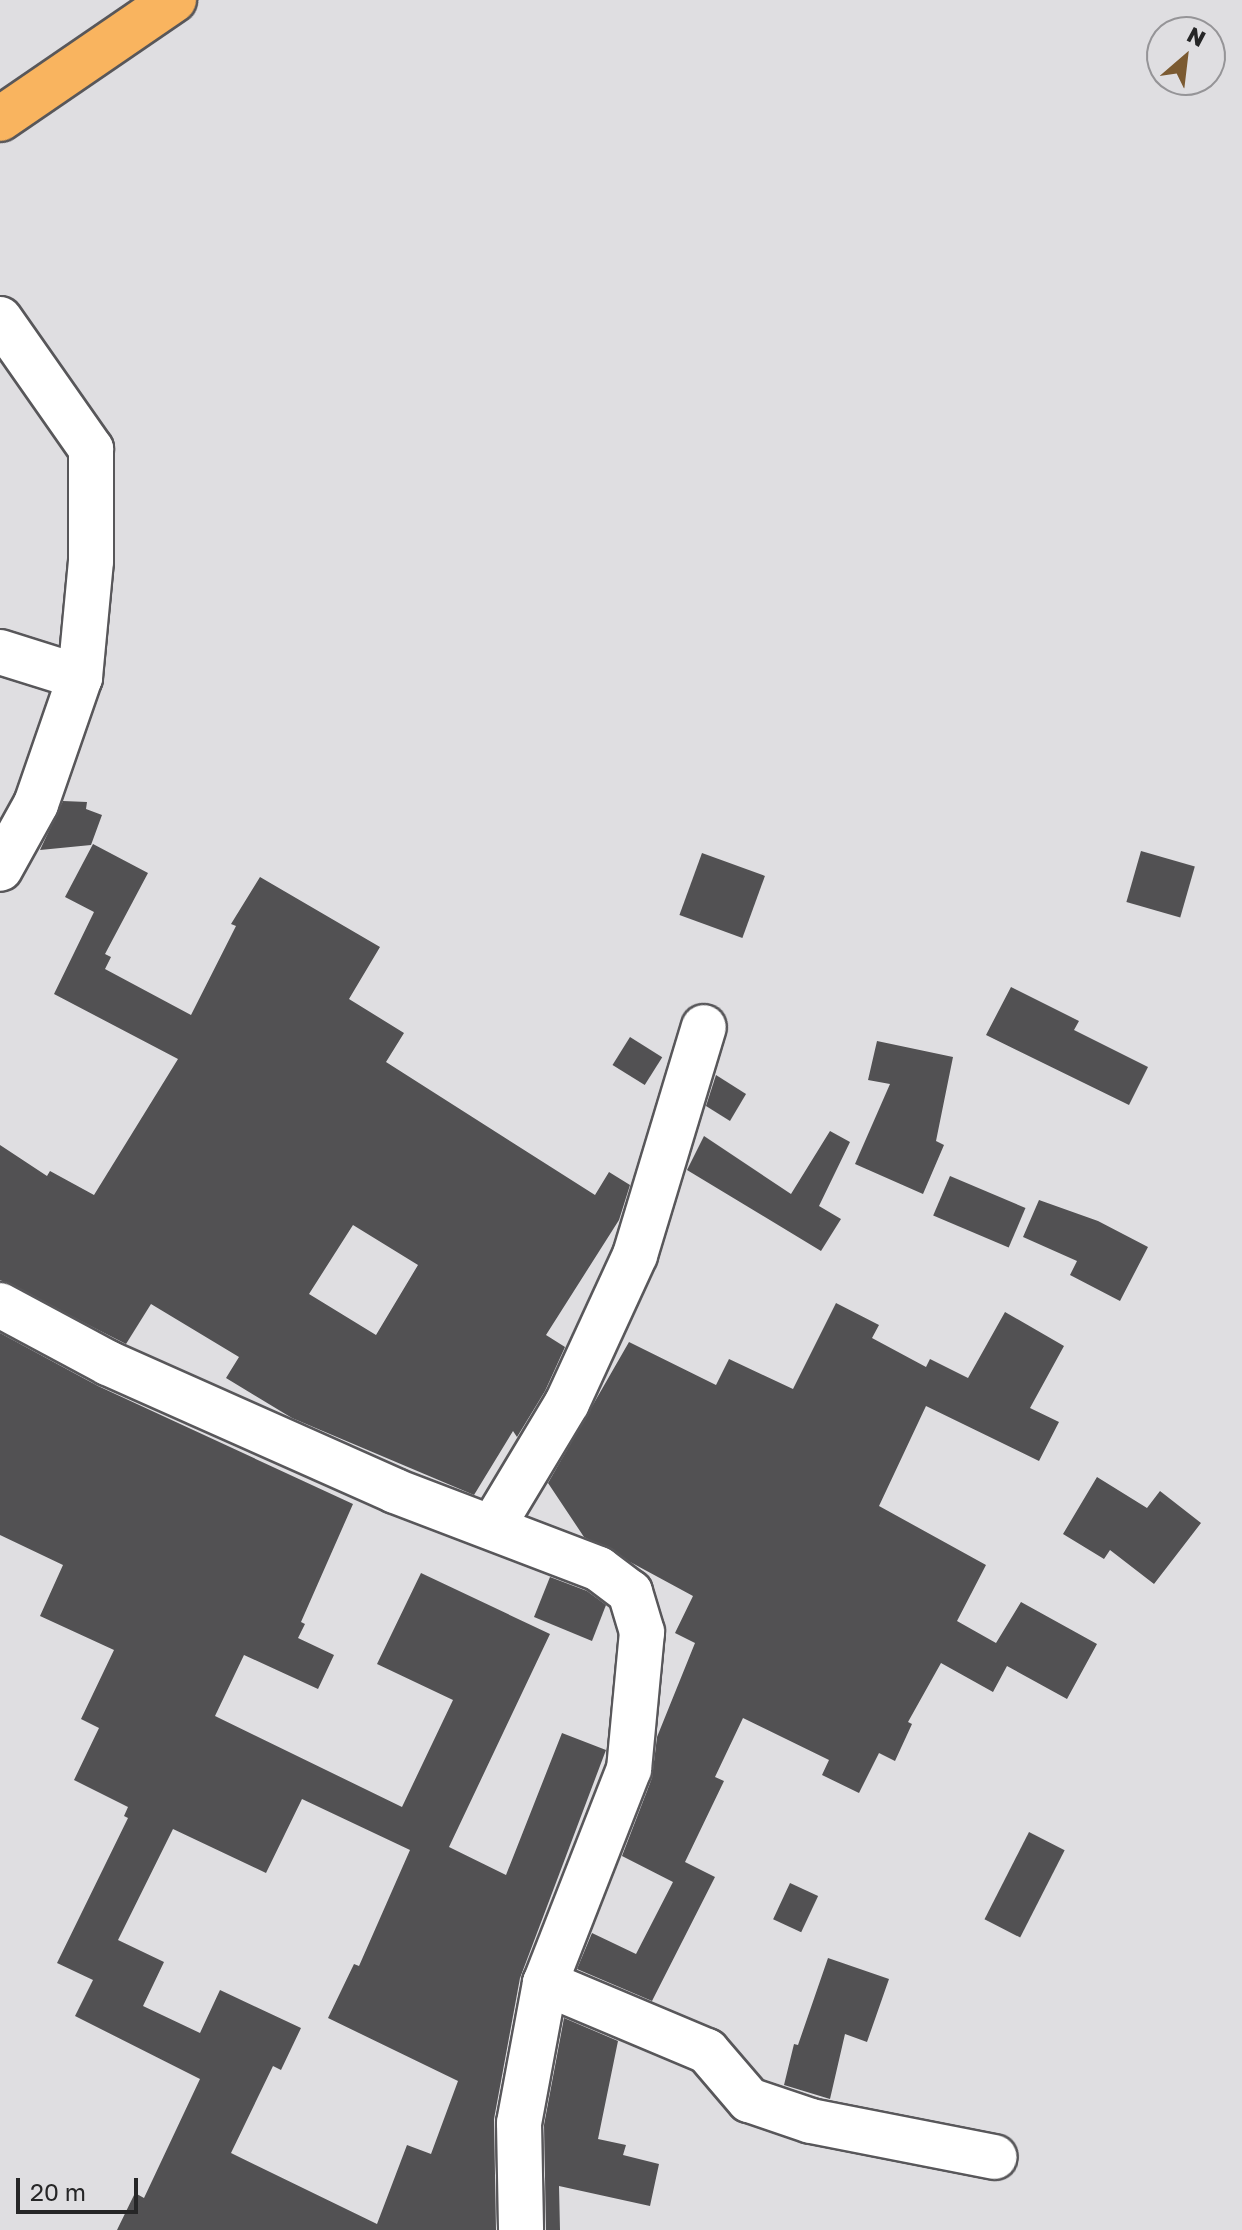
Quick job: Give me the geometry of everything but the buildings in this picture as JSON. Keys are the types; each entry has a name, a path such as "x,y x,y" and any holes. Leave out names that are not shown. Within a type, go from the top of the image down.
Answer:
{"highway":[{"path":"0,119 174,0"}],"street":[{"path":"0,319 91,449 91,561 80,677 36,804 0,869"},
{"path":"0,652 80,677"},
{"path":"493,1526 567,1403 635,1255 704,1027"},
{"path":"0,1305 108,1363 395,1491 599,1569 630,1592 640,1622 629,1769 545,1983 519,2123 521,2230"},
{"path":"545,1983 697,2046 749,2100 811,2121 995,2157"}]}
